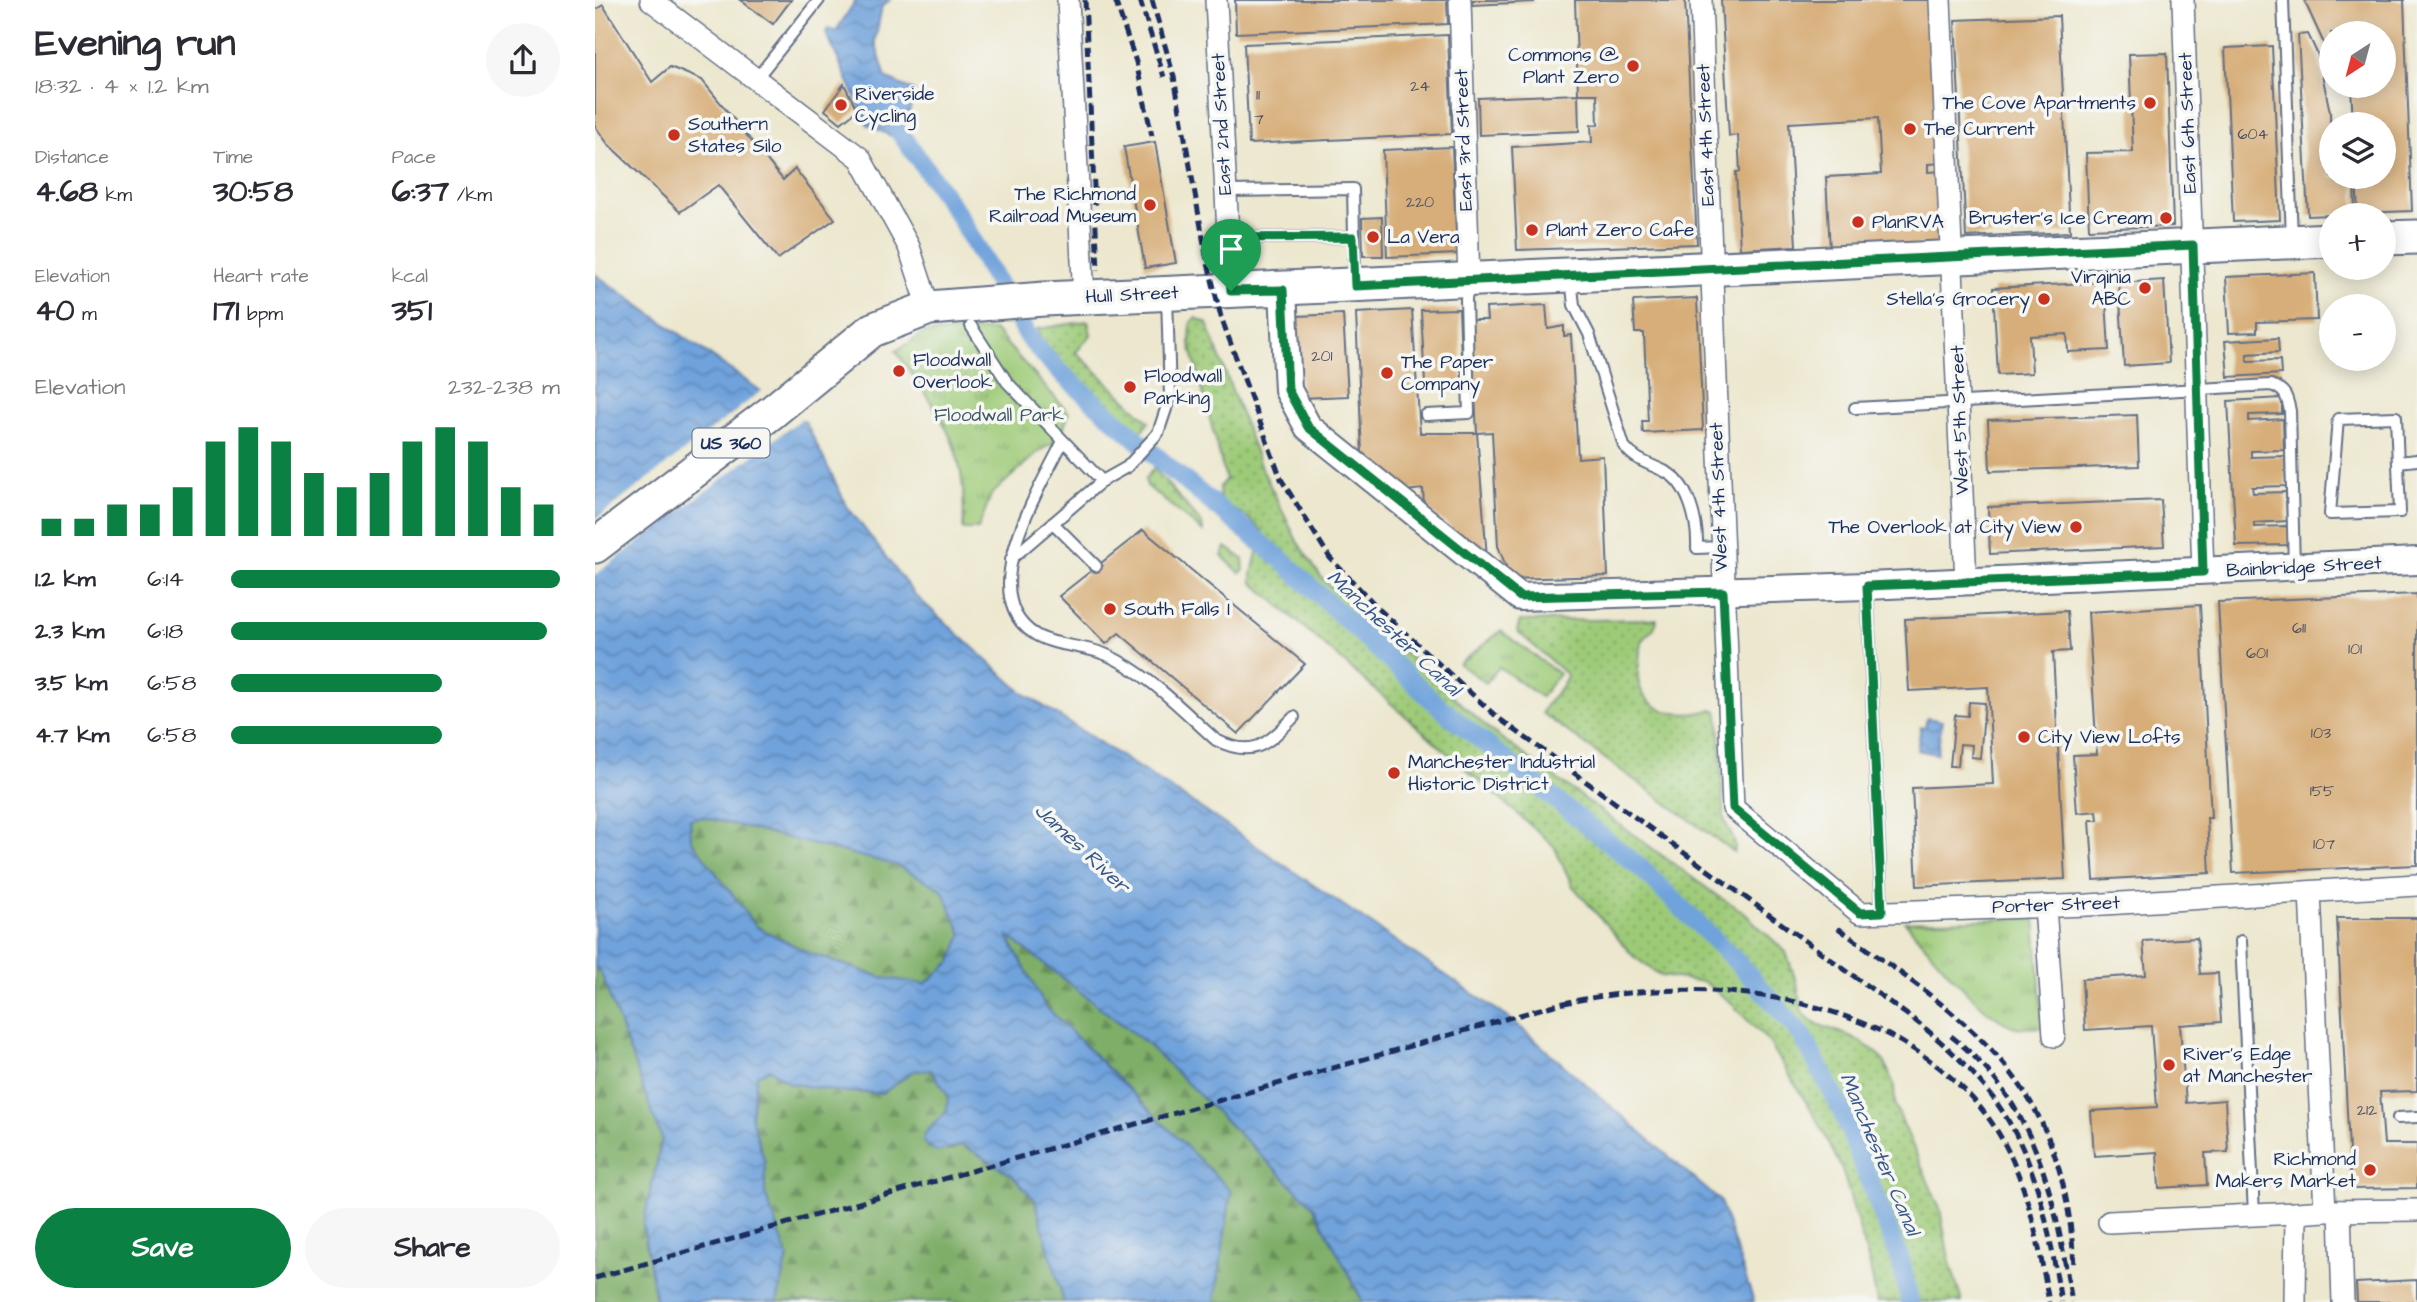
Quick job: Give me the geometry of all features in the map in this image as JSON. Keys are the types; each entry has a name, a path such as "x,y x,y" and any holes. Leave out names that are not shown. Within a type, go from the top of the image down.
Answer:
{"main road":[{"path":"2396,238 2417,237"},
{"name":"Hull Street","path":"595,546 772,412 862,336 900,317 929,308 971,314 1044,299 2319,241"}],"street":[{"path":"651,0 860,158 909,247 929,308"},
{"path":"1068,0 1084,298"},
{"name":"East 2nd Street","path":"1216,0 1231,291"},
{"name":"East 3rd Street","path":"1459,0 1469,281"},
{"name":"East 4th Street","path":"1701,0 1711,269"},
{"name":"West 5th Street","path":"1940,0 1966,582"},
{"name":"East 6th Street","path":"2183,0 2203,572"},
{"name":"West 4th Street","path":"1711,269 1733,808"},
{"name":"Bainbridge Street","path":"1283,290 1288,390 1308,427 1520,597 1723,592 2417,561"},
{"name":"Porter Street","path":"1733,808 1860,913 2417,886"},
{"path":"2309,892 2332,1211 2343,1302"},
{"path":"2045,906 2054,1036"},
{"path":"2109,1222 2332,1211 2417,1210"},
{"path":"2295,1302 2296,1213"}],"lane":[{"path":"756,79 819,0"},
{"path":"2283,0 2292,242"},
{"path":"1226,191 1353,189 1355,286"},
{"path":"1228,238 1353,237"},
{"path":"1570,276 1574,305 1589,334 1623,446 1636,461 1666,471 1680,484 1697,528 1697,548 1721,547"},
{"path":"1426,415 1469,412 1465,299 1469,281"},
{"path":"1010,560 1102,481 1128,467 1158,433 1170,397 1167,294"},
{"path":"971,314 1007,382 1102,481"},
{"path":"1855,408 1959,400 2271,385 2286,393 2290,411 2294,567"},
{"path":"2396,417 2398,462 2400,512 2330,514 2338,419 2396,417"},
{"path":"1063,441 1017,536 1010,560 1011,600 1028,630 1051,641 1104,653 1129,666 1216,740 1244,750 1256,748 1272,739 1294,718"},
{"path":"2398,462 2417,460"},
{"path":"1053,523 1097,566"},
{"path":"1867,586 1882,912"},
{"path":"2241,941 2254,1215"},
{"path":"2398,1118 2417,1117"}],"green space":[{"path":"1196,318 1207,323 1260,465 1297,541 1321,577 1490,730 1719,897 1741,910 1786,952 1797,984 1802,1012 1814,1023 1852,1037 1875,1051 1885,1063 1894,1086 1895,1105 1940,1209 1949,1259 1962,1302 1877,1302 1870,1266 1842,1169 1817,1120 1769,1042 1728,1000 1704,982 1661,976 1633,956 1572,885 1554,846 1252,582 1262,531 1246,516 1220,503 1219,487 1226,480 1190,344 1191,322"},
{"path":"1088,321 1091,335 1076,352 1149,422 1138,436 1091,389 1052,358 1037,329"},
{"name":"Floodwall Park","path":"994,330 1069,413 1060,438 1038,452 991,495 978,529 963,529 964,499 956,452 938,414 896,351 924,333"},
{"path":"1154,468 1202,524 1203,532 1147,486 1145,479"},
{"path":"1226,547 1243,559 1244,570 1240,573 1222,556"},
{"path":"1657,619 1640,646 1638,679 1649,701 1659,708 1685,714 1713,709 1717,711 1724,816 1735,843 1734,852 1542,713 1567,675 1517,631 1520,621"},
{"path":"1501,631 1559,674 1541,697 1499,667 1486,683 1459,664"},
{"path":"702,817 896,865 942,889 962,934 951,962 925,984 884,978 809,953 757,927 691,840 690,818"},
{"path":"2035,918 2043,1027 2026,1028 2002,1021 1987,1011 1956,981 1905,922"},
{"path":"1006,934 1146,1043 1314,1207 1363,1302 1215,1302 1231,1191 1045,1006"},
{"path":"595,966 601,973 662,1139 643,1225 656,1302 595,1302"},
{"path":"770,1069 788,1083 843,1092 883,1093 914,1071 931,1070 948,1095 948,1151 962,1145 1012,1175 1035,1200 1064,1302 777,1302 788,1257 765,1193 765,1163 751,1116 757,1075"}],"water":[{"path":"856,0 890,0 882,6 875,41 886,78 914,91 905,132 891,136 868,125 826,33 828,28 836,31"},
{"name":"James River","path":"595,274 806,423 847,506 915,595 1022,692 1202,809 1513,1021 1720,1201 1754,1302 1363,1302 1314,1207 1146,1043 1007,935 1045,1006 1231,1191 1215,1302 1064,1302 1035,1200 1012,1175 963,1145 937,1152 923,1142 925,1133 947,1111 948,1095 931,1070 913,1071 883,1093 843,1092 788,1083 770,1069 757,1075 751,1116 765,1163 765,1193 788,1257 777,1302 656,1302 643,1225 662,1139 601,973 595,966","holes":["703,817 896,865 942,889 962,934 951,962 925,984 884,978 809,953 757,927 691,840 690,819"]},
{"path":"1927,718 1942,721 1937,754 1917,750 1921,727 1925,727"}],"pier":[{"path":"764,389 804,417 595,575 595,520"}],"building":[{"path":"740,0 791,0 773,24"},
{"path":"1235,0 1447,0 1448,24 1236,33"},
{"path":"1472,0 1534,0 1534,2 1472,5"},
{"path":"1575,0 1685,0 1697,244 1517,250 1512,147 1592,142 1591,125 1598,125 1597,94 1578,94"},
{"name":"The Current","path":"1721,0 1935,0 1944,163 1928,164 1928,172 1944,171 1948,244 1830,250 1826,177 1881,174 1878,118 1789,123 1796,246 1740,249 1736,172 1740,172 1738,135 1729,136"},
{"path":"2304,0 2404,0 2412,211 2396,212 2396,203 2357,203 2357,189 2396,189 2396,112 2352,112 2352,98 2396,98 2396,21 2319,21 2319,33"},
{"name":"Southern States Silo","path":"603,5 652,82 670,67 702,80 783,180 795,169 835,219 778,259 718,185 680,212 608,144 595,126 595,10"},
{"path":"2059,16 2070,232 1966,237 1955,20"},
{"path":"2308,34 2318,55 2319,98 2327,98 2330,112 2319,112 2319,189 2354,189 2355,203 2319,203 2319,216 2308,216 2298,35"},
{"path":"1448,35 1452,134 1249,144 1244,44"},
{"path":"2272,46 2280,220 2233,222 2225,48"},
{"name":"The Cove Apartments","path":"2167,53 2173,226 2089,229 2086,153 2133,152 2129,54"},
{"name":"Riverside Cycling","path":"844,84 857,110 841,123 825,110"},
{"name":"Commons @ Plant Zero","path":"1578,94 1579,131 1479,135 1478,98"},
{"name":"The Richmond Railroad Museum","path":"1155,142 1176,263 1145,268 1124,147"},
{"path":"1452,147 1457,254 1387,257 1383,150"},
{"name":"La Vera","path":"1382,217 1383,256 1363,256 1362,218"},
{"path":"2315,273 2317,320 2257,322 2257,332 2229,333 2226,277"},
{"path":"2164,280 2169,363 2124,366 2119,283"},
{"path":"2105,282 2109,350 2068,352 2067,334 2030,336 2032,373 1998,375 1993,288"},
{"path":"1697,298 1703,430 1643,433 1642,421 1648,421 1644,333 1635,333 1633,301"},
{"path":"1546,305 1548,329 1564,326 1564,336 1571,335 1578,458 1603,456 1608,576 1511,579 1498,546 1492,432 1477,433 1471,320 1487,320 1486,308"},
{"path":"1459,309 1462,382 1425,384 1421,310"},
{"name":"The Paper Company","path":"1412,310 1420,433 1477,433 1487,558 1424,506 1423,489 1405,491 1362,454 1356,313"},
{"path":"1343,314 1348,396 1301,398 1297,316"},
{"path":"2278,338 2279,352 2247,354 2247,361 2280,360 2281,374 2228,377 2225,341"},
{"path":"2282,398 2282,414 2249,415 2249,421 2283,419 2284,450 2251,451 2251,457 2285,456 2286,486 2252,487 2253,493 2286,492 2287,521 2254,523 2254,527 2289,526 2290,545 2236,546 2228,401"},
{"name":"The Overlook at City View","path":"2137,415 2139,466 1990,471 1988,420"},
{"name":"The Overlook at City View","path":"2161,500 2164,546 1990,554 1988,507"},
{"name":"South Falls I","path":"1143,530 1305,664 1238,734 1119,633 1106,644 1059,596"},
{"path":"2417,594 2417,865 2233,873 2218,602"},
{"name":"City View Lofts","path":"2200,605 2211,818 2207,818 2210,873 2094,880 2090,820 2098,820 2097,811 2077,813 2073,755 2097,754 2088,612"},
{"name":"City View Lofts","path":"2067,611 2070,651 2053,652 2065,879 1917,886 1912,788 1993,784 1988,687 1909,691 1905,619"},
{"path":"1969,702 1985,703 1980,758 1971,757 1972,745 1960,744 1958,766 1950,766 1955,715 1968,716"},
{"path":"2337,918 2417,918 2417,1091 2380,1092 2384,1144 2417,1144 2417,1188 2351,1189"},
{"name":"River's Edge at Manchester","path":"2197,938 2200,974 2218,973 2221,1022 2180,1025 2186,1103 2225,1100 2228,1152 2205,1153 2207,1185 2159,1188 2157,1152 2094,1156 2091,1111 2157,1107 2151,1026 2085,1030 2082,979 2146,975 2143,941"},
{"path":"2417,1280 2417,1302 2357,1302 2356,1283"}],"waterway":[{"name":"Manchester Canal","path":"886,113 957,213 1030,340 1061,373 1173,471 1282,560 1442,709 1642,869 1740,965 1802,1035 1842,1111 1901,1262 1910,1302"}],"railway":[{"path":"1085,0 1098,270"},
{"path":"1115,0 1136,62 1152,136"},
{"path":"1140,0 1164,77"},
{"path":"1152,0 1174,77 1206,255 1221,317 1281,479 1330,558 1380,610 1497,717 1917,1022 1953,1053 1982,1083 2004,1114 2021,1146 2045,1216 2061,1302"},
{"path":"1838,928 1932,997 1971,1030 2004,1065 2032,1104 2052,1149 2067,1202 2074,1266"},
{"path":"595,1278 1551,1006 1607,995 1667,991 1727,992 1787,1000 1845,1016 1898,1040 1946,1073 1987,1116 2012,1158 2029,1205 2049,1302"},
{"path":"1951,1036 1981,1063 2005,1092 2023,1123 2049,1190 2072,1302"}],"place":[{"name":"Commons @ Plant Zero","path":"1633,66"},
{"name":"The Cove Apartments","path":"2150,103"},
{"name":"Riverside Cycling","path":"841,105"},
{"name":"The Current","path":"1910,129"},
{"name":"Southern States Silo","path":"674,135"},
{"name":"The Richmond Railroad Museum","path":"1150,205"},
{"name":"Bruster's Ice Cream","path":"2166,218"},
{"name":"PlanRVA","path":"1858,222"},
{"name":"Plant Zero Cafe","path":"1532,230"},
{"name":"La Vera","path":"1373,237"},
{"name":"Virginia ABC","path":"2145,288"},
{"name":"Stella's Grocery","path":"2044,299"},
{"name":"Floodwall Overlook","path":"899,371"},
{"name":"The Paper Company","path":"1387,373"},
{"name":"Floodwall Parking","path":"1130,387"},
{"name":"The Overlook at City View","path":"2076,527"},
{"name":"South Falls I","path":"1110,609"},
{"name":"City View Lofts","path":"2024,737"},
{"name":"Manchester Industrial Historic District","path":"1394,773"},
{"name":"River's Edge at Manchester","path":"2169,1065"},
{"name":"Richmond Makers Market","path":"2370,1170"}],"route":[{"path":"1353,237 1355,286 2193,245 2203,572 1867,586 1882,912 1860,913 1733,808 1723,592 1520,597 1308,427 1288,390 1283,290 1231,291 1228,238 1353,237"}]}
